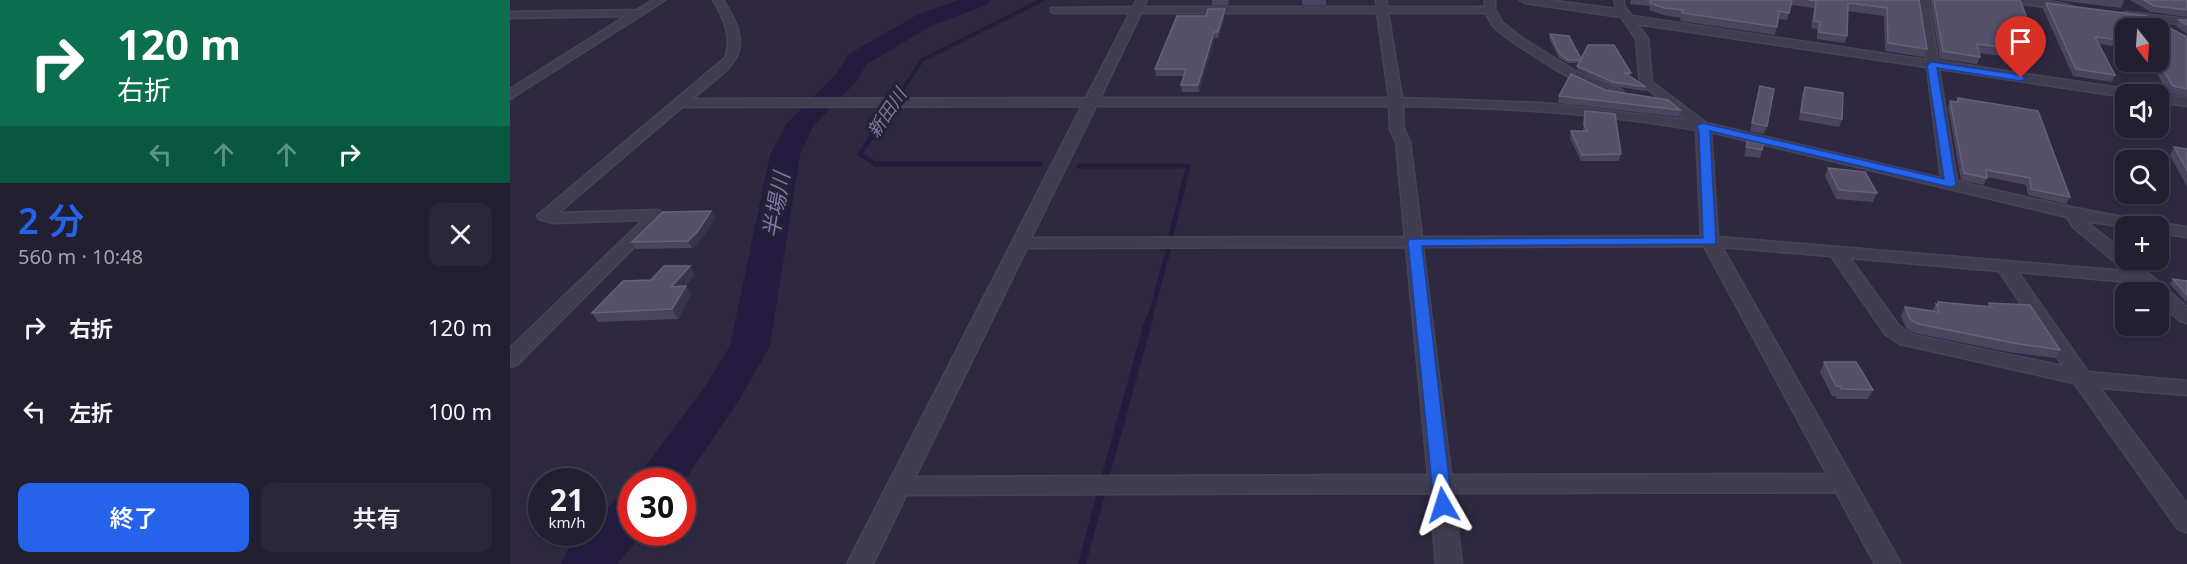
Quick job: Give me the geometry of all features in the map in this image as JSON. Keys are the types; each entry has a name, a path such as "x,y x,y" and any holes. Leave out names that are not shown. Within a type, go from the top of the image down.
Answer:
{"street":[{"path":"510,95 660,0"},
{"path":"510,360 658,215 554,218 545,216 725,66 733,55 734,46 731,25 718,0"},
{"path":"1525,0 1932,65 2115,91"},
{"path":"1619,0 1619,6 1642,39 1646,83 1702,126 1704,131 1710,242 1888,564"},
{"path":"1923,0 1950,184"},
{"path":"2016,0 2086,9"},
{"path":"860,564 1140,5"},
{"path":"1055,10 1140,5 1491,5 1498,25 1571,74 1602,88 1626,94"},
{"path":"1382,5 1396,101 1397,129 1403,142 1415,242 1449,564"},
{"path":"2127,6 2177,35"},
{"path":"2109,12 2187,22"},
{"path":"510,15 638,13"},
{"path":"1647,98 1669,101"},
{"path":"2169,100 2187,102"},
{"path":"681,103 1396,101 1555,108 1702,126 2073,214 2115,221"},
{"path":"2073,214 2079,224 2145,278 2187,317"},
{"path":"2169,230 2187,232"},
{"path":"1020,243 1710,242 2145,278"},
{"path":"1837,252 1892,330 1899,336 1916,342 2094,380 2187,388"},
{"path":"2005,267 2080,376 2187,522"},
{"path":"899,486 1842,483"}],"shaded area":[{"path":"1387,0 1478,0 1468,6 1388,4"}],"building":[{"path":"1651,0 1792,0 1789,13 1779,11 1777,27 1682,13 1683,10 1664,8 1650,3"},
{"path":"1809,0 1919,0 1927,49 1888,43 1887,8 1848,3 1847,36 1819,32 1820,22 1814,21 1816,1"},
{"path":"1934,0 2020,0 2030,26 2012,24 2022,50 1977,44 1980,57 1943,51"},
{"path":"2144,0 2187,0 2187,10 2154,6"},
{"path":"2046,3 2151,18 2115,18 2115,40 2095,37 2115,75 2076,69"},
{"path":"1208,9 1225,9 1218,32 1214,32 1198,85 1181,85 1186,69 1155,69 1177,16 1206,16"},
{"path":"2169,28 2187,37 2187,89 2173,86 2164,72 2169,72"},
{"path":"1550,34 1569,36 1581,59 1588,45 1614,45 1631,73 1625,73 1646,87 1613,82 1577,66 1581,60 1568,60 1560,54"},
{"path":"1571,74 1605,90 1668,100 1680,110 1559,96"},
{"path":"1760,86 1774,89 1767,126 1752,123"},
{"path":"1805,87 1843,93 1842,119 1801,112"},
{"path":"1958,98 2038,111 2070,197 2031,189 2030,178 1986,170 1987,178 1964,173 1950,101 1958,102"},
{"path":"1585,111 1615,114 1621,154 1582,155 1571,131 1587,131 1584,124"},
{"path":"1749,135 1765,138 1762,150 1746,147"},
{"path":"2174,147 2187,149 2187,170"},
{"path":"1828,168 1865,172 1877,193 1839,190"},
{"path":"711,211 698,231 688,241 632,242 663,212"},
{"path":"664,266 690,266 671,287 686,286 672,309 592,313 623,281 651,280"},
{"path":"2173,279 2187,281 2187,295"},
{"path":"1938,302 1992,307 1989,303 2030,305 2060,350 1918,324 1910,319 1905,307 1939,312 1936,304 1939,305"},
{"path":"1824,362 1856,362 1873,390 1841,389 1840,386 1836,386"}],"waterway":[{"name":"半場川","path":"669,468 723,392 750,346 785,155 801,123 846,78 858,59 925,20 979,0"},
{"name":"新田川","path":"871,138 922,60 1042,0"},
{"name":"新田川","path":"872,136 860,154 875,164 1040,164"},
{"name":"新田川","path":"1079,166 1188,166 1170,239"},
{"name":"新田川","path":"1149,321 1169,247"},
{"name":"新田川","path":"1105,478 1149,319"},
{"name":"新田川","path":"1082,564 1100,497"},
{"name":"半場川","path":"586,564 618,529"}],"route":[{"path":"1443,505 1415,242 1710,242 1702,126 1950,184 1932,65 2021,78"}]}
